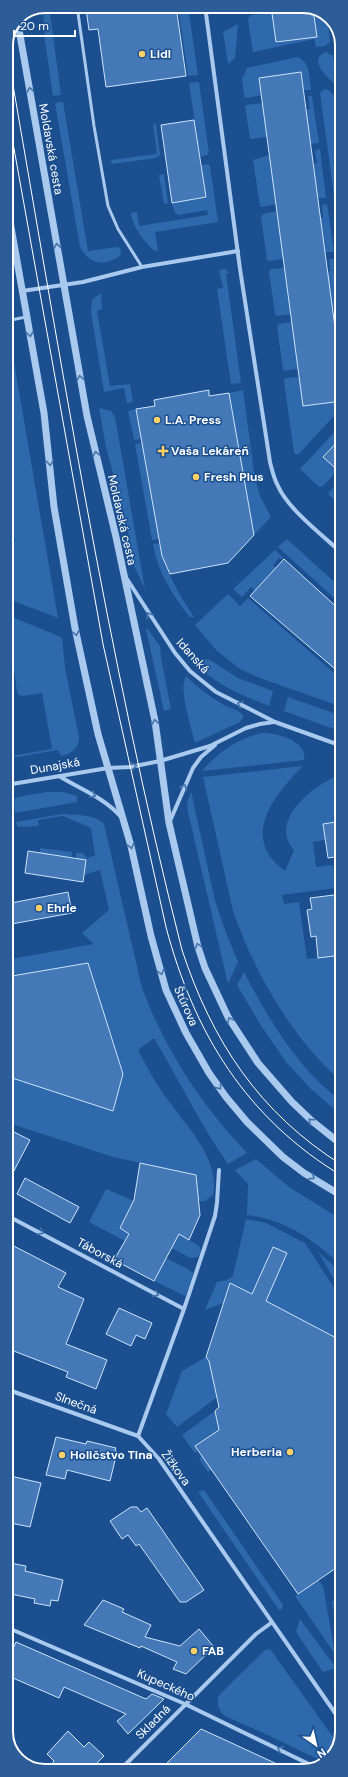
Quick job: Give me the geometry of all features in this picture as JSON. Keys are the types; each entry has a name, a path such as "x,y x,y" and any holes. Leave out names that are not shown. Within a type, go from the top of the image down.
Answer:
{"street":[{"path":"206,13 238,251 270,462 278,487 302,517 335,547"},
{"name":"Moldavská cesta","path":"18,26 87,416 116,537 155,721 160,761"},
{"path":"13,240 44,413 54,507 69,595 98,734 108,768"},
{"path":"22,291 83,282 142,267 238,251"},
{"name":"Idanská","path":"123,574 170,647 190,671 216,692 275,722 335,743"},
{"name":"Idanská","path":"160,761 189,753 219,742 246,728 275,722"},
{"name":"Idanská","path":"169,823 193,768 201,757 219,742"},
{"path":"160,761 169,823 198,946 205,968 228,1017 242,1041 273,1082 312,1122 335,1140"},
{"name":"Dunajská","path":"13,784 108,768 130,767 160,761"},
{"name":"Štúrova","path":"108,768 131,846 151,936 164,984 175,1012 196,1052 226,1097 247,1122 267,1142 304,1173 335,1192"},
{"path":"58,776 101,799 117,812 123,820"},
{"path":"138,1436 184,1309 215,1216 218,1203 219,1170"},
{"name":"Táborská","path":"13,1219 184,1309"},
{"name":"Slnečná","path":"13,1391 138,1436"},
{"name":"Žižkova","path":"138,1436 159,1459 271,1623 335,1713"},
{"name":"Skladná","path":"126,1764 256,1634 271,1623"},
{"name":"Kupeckého","path":"13,1630 185,1704 308,1764"}],"lane":[{"path":"78,13 94,126 108,206 118,229 142,267"},
{"path":"13,320 26,317"}],"shaded area":[{"path":"43,13 50,13 61,95 53,96 45,41"},
{"path":"179,13 189,13 198,75 188,76"},
{"path":"272,13 276,43 317,37 314,18 318,17 326,22 328,26 330,42 325,46 316,47 314,39 253,52 248,20 251,15"},
{"path":"238,24 235,58 228,64 223,32"},
{"path":"326,52 333,56 335,84 319,65 318,60 320,56"},
{"path":"297,57 302,59 307,66 311,90 304,90 301,72 260,78 262,95 246,98 244,96 242,79 247,68"},
{"path":"199,82 209,153 200,157 189,83"},
{"path":"324,89 328,90 335,96 335,203 320,93"},
{"path":"308,96 312,96 319,143 310,144 306,110 310,109"},
{"path":"63,102 88,251 117,247 120,248 120,256 108,262 97,262 92,260 80,247 55,103"},
{"path":"263,103 267,137 250,139 245,105"},
{"path":"153,123 156,125 160,155 156,158 112,164 111,160 157,154"},
{"path":"320,149 326,198 317,198 313,164 317,163 315,150"},
{"path":"270,155 276,204 262,207 260,206 253,160"},
{"path":"208,164 210,166 218,222 155,232 158,251 153,250 142,238 136,228 131,213 137,212 139,226 208,215 207,210 179,215 175,213 172,203 206,197 201,165"},
{"path":"164,174 168,203 164,204 159,175"},
{"path":"327,204 334,252 324,252 320,218 323,217 322,205"},
{"path":"277,211 284,259 269,261 267,260 261,217 263,214"},
{"path":"329,259 334,259 335,308 332,308 327,272 330,271"},
{"path":"285,268 291,314 277,316 275,314 269,272 271,269"},
{"path":"225,269 229,273 226,274 241,383 231,384 217,289 223,288 219,270"},
{"path":"101,293 102,309 97,311 110,386 130,384 133,402 127,403 124,388 104,392 91,312 92,300"},
{"path":"292,322 298,369 284,371 277,327 279,324"},
{"path":"13,357 58,618 13,601 13,542 15,542 13,531"},
{"path":"299,377 303,406 335,402 335,415 299,454 296,455 294,453 284,381 285,378"},
{"path":"243,390 255,479 261,498 271,517 254,535 229,393"},
{"path":"99,408 111,411 115,417 145,589 134,566 126,521 106,447"},
{"path":"136,409 141,439 134,440 128,411"},
{"path":"335,432 335,444 323,457 335,467 335,473 323,486 319,487 300,469"},
{"path":"142,443 159,539 152,540 135,444"},
{"path":"335,486 335,501 329,495 329,492"},
{"path":"287,539 335,583 335,599 278,547"},
{"path":"160,543 165,563 173,582 194,617 190,617 183,608 162,574 155,555 153,544"},
{"path":"275,550 284,559 279,558 273,565 276,568 255,591 251,587 242,597 233,589"},
{"path":"228,594 240,606 248,598 335,674 335,705 260,678 240,669 217,651 195,625"},
{"path":"13,617 62,638 65,668 79,737 78,744 72,752 61,756 58,750 13,758 13,756 52,749 42,693 24,696 19,695 17,691 13,661"},
{"path":"147,628 160,646 171,709 164,711 146,629"},
{"path":"205,659 210,660 238,678 273,691 269,706 220,683 194,662"},
{"path":"186,676 210,696 241,713 243,718 240,722 195,743 186,709 184,682"},
{"path":"288,697 335,714 335,729 284,711"},
{"path":"262,733 275,734 290,739 301,747 304,753 304,760 202,771 221,752 236,742"},
{"path":"303,766 281,790 272,803 266,817 263,831 264,845 271,858 285,871 294,850 287,838 286,827 290,815 308,794 320,785 335,777 334,822 323,824 325,840 313,842 316,867 333,865 335,888 282,895 284,904 299,902 307,959 335,956 335,1075 307,1046 292,1026 277,1004 252,958 233,911 203,777"},
{"path":"191,791 215,901 238,962 228,984 188,812 187,804"},
{"path":"47,792 63,792 77,796 77,802 15,813 14,799"},
{"path":"62,814 95,818 104,824 142,988 162,1034 186,1076 230,1135 247,1153 228,1164 199,1118 154,1038 138,1050 160,1088 192,1132 207,1157 212,1169 214,1182 213,1195 205,1201 199,1201 195,1175 113,1157 13,1124 13,959 94,944 82,933 109,910 100,870 84,875 86,860 76,859 76,853 83,853 87,858 95,855 91,828 63,816 38,820 39,826 18,827 16,822"},
{"path":"40,848 72,852 71,858 40,853"},
{"path":"244,972 274,1026 286,1043 312,1075 335,1096 335,1110 311,1089 286,1062 260,1024 237,985"},
{"path":"256,1159 289,1187 335,1216 335,1260 310,1239 298,1232 274,1221 247,1215 248,1184 235,1170"},
{"path":"106,1189 134,1201 120,1228 129,1234 125,1241 89,1222"},
{"path":"246,1219 266,1223 305,1243 335,1289 335,1337 230,1283 223,1303 205,1310 217,1282 227,1280 233,1276","holes":["272,1247 287,1253 277,1275 263,1269"]},
{"path":"179,1234 199,1246 201,1251 198,1257 191,1258 171,1248"},
{"path":"318,1252 335,1267 335,1281"},
{"path":"166,1258 193,1273 185,1296 154,1281"},
{"path":"206,1357 210,1362 220,1395 177,1427 166,1414 182,1371"},
{"path":"215,1411 221,1441 298,1553 323,1586 335,1654 295,1596 314,1583 229,1459 208,1472 199,1459 202,1456 198,1450 195,1453 182,1435"},
{"path":"204,1490 283,1605 282,1609 279,1610 198,1492"},
{"path":"332,1601 335,1603 335,1617"},
{"path":"300,1619 335,1668 323,1672 296,1632"},
{"path":"270,1649 334,1738 330,1750 319,1760 225,1716 221,1712 218,1705 218,1697 265,1650"}],"building":[{"name":"Lidl","path":"87,13 177,13 186,76 106,87 98,29 89,30"},
{"path":"272,13 305,13 314,15 317,37 276,42"},
{"path":"301,72 335,327 335,402 303,406 259,78"},
{"path":"194,120 206,197 172,203 161,125"},
{"name":"Fresh Plus","path":"209,390 209,396 229,393 254,535 228,563 170,574 162,556 136,409 155,406 154,400"},
{"path":"335,444 335,468 323,457"},
{"path":"284,559 335,606 335,669 250,596"},
{"path":"335,822 335,857 328,858 323,824"},
{"path":"28,851 86,860 83,882 25,873"},
{"name":"Ehrle","path":"68,892 72,913 13,924 13,903"},
{"path":"335,895 335,956 318,958 316,936 311,937 307,910 312,909 310,898"},
{"path":"88,963 123,1074 113,1111 13,1078 13,976"},
{"path":"13,1132 30,1140 13,1173"},
{"path":"140,1163 196,1175 200,1215 189,1240 179,1234 154,1281 114,1260 129,1234 120,1228 134,1200"},
{"path":"25,1178 79,1207 70,1223 17,1194"},
{"path":"13,1246 66,1273 58,1287 84,1299 66,1344 107,1360 96,1389 66,1377 68,1372 13,1351"},
{"name":"Herberia","path":"273,1247 287,1253 266,1301 335,1337 335,1569 298,1594 195,1446 219,1430 215,1411 219,1407 209,1361 206,1357 230,1283 252,1294"},
{"path":"119,1308 152,1323 145,1339 136,1335 131,1346 106,1334"},
{"path":"56,1437 86,1444 87,1441 116,1448 115,1450 117,1452 110,1481 67,1470 65,1479 46,1475"},
{"path":"13,1477 41,1483 30,1527 13,1523"},
{"path":"131,1507 137,1507 141,1512 147,1508 204,1590 186,1602 180,1602 139,1544 136,1546 128,1535 122,1539 110,1521"},
{"path":"13,1564 26,1566 25,1571 63,1580 58,1601 51,1600 50,1606 34,1603 35,1599 13,1594"},
{"path":"103,1600 124,1609 122,1612 151,1625 145,1637 180,1646 199,1629 214,1647 186,1674 173,1669 177,1662 141,1646 140,1648 84,1625"},
{"path":"16,1642 146,1699 152,1694 164,1699 128,1734 117,1721 126,1714 64,1687 59,1698 13,1678 13,1648"},
{"path":"201,1729 277,1764 166,1764"},
{"path":"68,1731 84,1747 89,1742 104,1756 96,1764 52,1764 54,1761 47,1754"}],"tram line":[{"path":"13,85 85,499 107,612 155,838 182,950 208,1015 242,1072 263,1098 286,1122 313,1145 335,1160"},
{"path":"13,143 103,644 166,927 178,966 192,1002 209,1037 228,1070 252,1100 278,1128 308,1153 335,1171"}],"place":[{"name":"Lidl","path":"142,54"},
{"name":"L.A. Press","path":"157,420"},
{"name":"Vaša Lekáreň","path":"163,451"},
{"name":"Fresh Plus","path":"196,477"},
{"name":"Ehrle","path":"39,908"},
{"name":"Herberia","path":"290,1452"},
{"name":"Holičstvo Tina","path":"62,1455"},
{"name":"FAB","path":"194,1651"}]}
